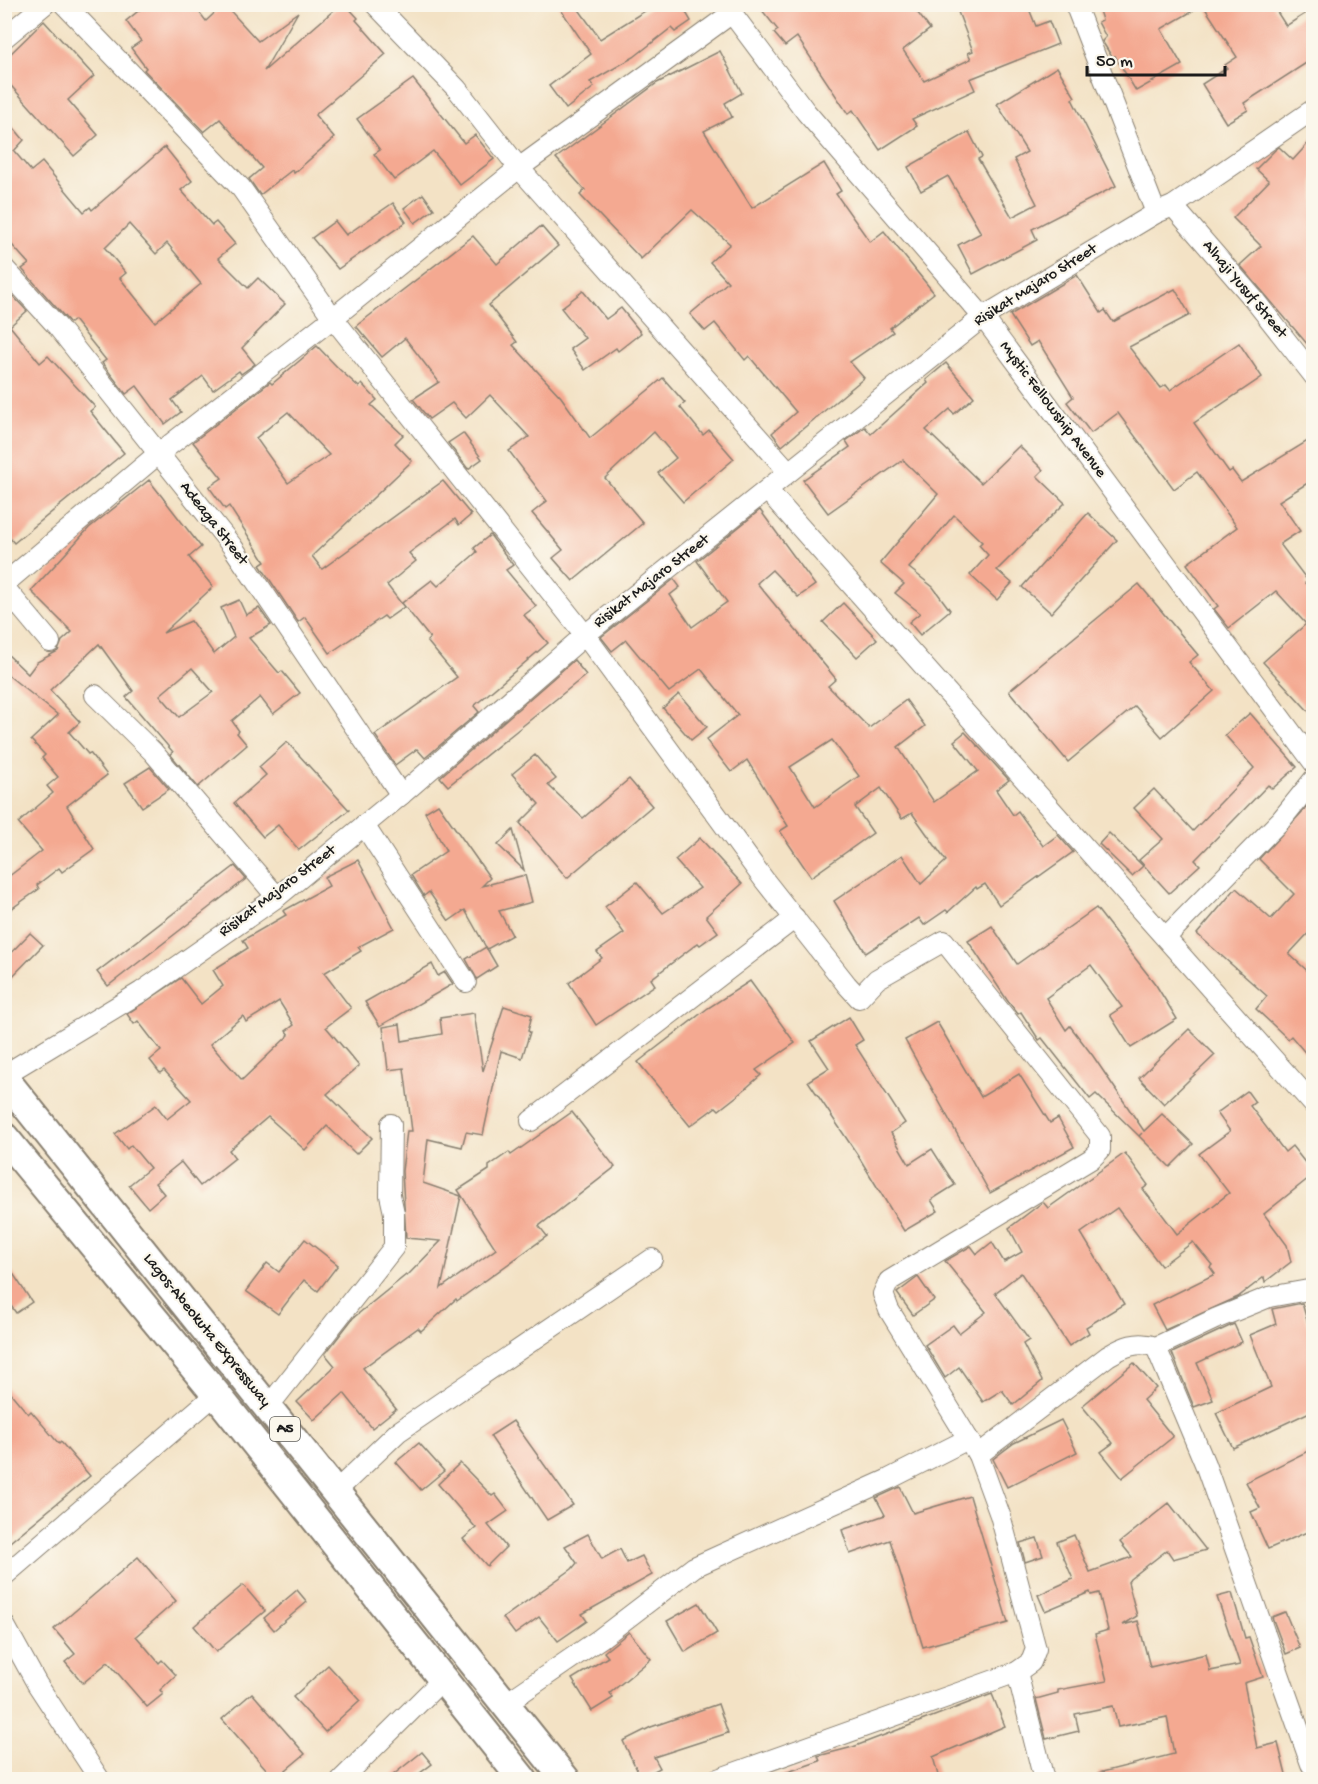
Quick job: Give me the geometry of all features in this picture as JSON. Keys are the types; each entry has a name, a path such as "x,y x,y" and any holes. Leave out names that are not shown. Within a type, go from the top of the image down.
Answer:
{"highway":[{"name":"Lagos-Abeokuta Expressway","path":"4,1077 566,1779"},
{"name":"Lagos-Abeokuta Expressway","path":"4,1137 216,1394 523,1779"}],"street":[{"path":"4,38 45,4"},
{"path":"63,4 242,188 333,318 585,635 795,918 859,998 877,979 944,941 1100,1136 1101,1149 1091,1159 889,1281 883,1294 889,1310 973,1447 1000,1515 1036,1649 1031,1662 1017,1672 715,1779"},
{"path":"375,4 457,89 519,168 788,471"},
{"name":"Alhaji Yusuf Street","path":"1075,4 1164,210 1251,297 1313,374"},
{"path":"50,642 4,585 158,454 333,318 519,168 728,9"},
{"name":"Mystic Fellowship Avenue","path":"728,9 806,112 983,317 1314,763"},
{"name":"Risikat Majaro Street","path":"4,1077 141,992 277,897 400,795 585,635 983,317 1164,210 1314,109"},
{"name":"Adeaga Street","path":"4,268 57,326 232,546 400,795"},
{"path":"768,491 1314,1105"},
{"path":"95,695 153,752 277,897"},
{"path":"1166,937 1281,820 1314,779"},
{"path":"364,825 466,982"},
{"path":"531,1121 795,918"},
{"path":"268,1407 394,1247 394,1213 390,1194 392,1124"},
{"path":"335,1492 380,1447 423,1414 652,1258"},
{"path":"1156,1347 1215,1318 1269,1297 1314,1289"},
{"path":"505,1704 601,1638 694,1567 889,1479 973,1447 1108,1356 1127,1345 1148,1344 1156,1347 1205,1464 1311,1764"},
{"path":"4,1576 216,1394"},
{"path":"4,1624 37,1684 100,1779"},
{"path":"1017,1672 1044,1779"},
{"path":"341,1779 442,1680"}],"building":[{"path":"147,4 193,4 206,21 224,4 258,41 298,12 264,71 341,4 345,4 358,18 356,20 386,54 315,115 334,138 294,173 292,170 260,195 249,179 262,168 220,119 204,132 144,70 146,68 131,48 141,41 126,21"},
{"path":"557,4 575,4 600,39 656,4 681,4 691,21 675,32 671,28 634,57 590,82 594,87 566,109 549,86 591,54"},
{"path":"757,4 911,4 930,29 903,50 924,81 971,59 968,53 973,51 955,4 1027,4 1036,26 1049,21 1058,44 970,79 975,90 912,119 917,126 880,150 853,110 848,114 797,37 785,46 774,33 778,30"},
{"path":"1097,4 1272,4 1286,26 1314,8 1314,58 1244,103 1248,110 1226,123 1202,84 1227,68 1225,65 1237,57 1203,5 1161,29 1182,65 1136,91 1115,56 1112,57 1102,41 1106,37 1098,22 1102,20"},
{"path":"44,21 94,76 68,100 98,135 74,156 4,78 4,60"},
{"path":"720,51 742,93 725,103 732,117 704,131 752,208 824,163 841,191 836,194 870,242 884,231 934,293 890,328 893,332 850,362 864,378 782,446 772,433 796,412 749,356 745,360 715,323 705,331 690,314 728,282 710,262 730,244 692,210 641,259 580,195 585,190 556,158 657,83"},
{"path":"1057,67 1075,97 1072,99 1116,186 1032,229 1037,240 973,274 958,245 981,233 948,176 921,191 908,167 969,132 982,157 978,159 1012,217 1037,204 1014,159 1027,152 997,104"},
{"path":"413,79 464,143 475,135 494,159 460,185 433,151 394,180 374,154 380,150 357,119"},
{"path":"4,116 24,140 14,151 31,171 42,162 84,212 90,207 92,210 165,147 192,181 181,190 212,225 216,222 235,244 218,258 248,288 258,278 285,304 242,348 255,364 241,374 239,371 213,390 203,376 172,400 181,412 165,424 137,386 126,394 102,363 106,360 74,320 70,323 22,269 29,264 4,236","holes":["129,224 156,254 167,243 201,284 155,322 120,278 126,273 105,248"]},
{"path":"1314,137 1314,352 1240,265 1261,246 1233,218 1269,181 1256,169 1275,150 1279,147 1293,160"},
{"path":"423,194 434,209 415,223 404,208"},
{"path":"393,203 406,222 338,269 312,238 335,221 346,235"},
{"path":"541,226 558,246 489,305 517,342 513,345 561,397 590,438 663,378 685,403 680,407 703,435 709,430 734,459 683,502 658,473 676,458 654,432 605,478 643,523 573,581 553,558 563,550 532,513 547,501 509,451 529,437 490,395 466,418 452,403 429,419 413,399 439,382 405,338 382,357 356,326 473,236 497,264"},
{"path":"1077,275 1101,313 1105,310 1113,322 1175,289 1190,315 1129,347 1161,388 1166,385 1170,390 1239,343 1262,377 1194,423 1229,472 1232,470 1241,482 1314,437 1314,479 1279,501 1300,531 1280,544 1308,581 1305,583 1314,592 1314,717 1263,662 1306,624 1276,591 1229,628 1214,609 1218,606 1187,564 1237,527 1197,472 1174,489 1118,413 1091,433 1067,402 1073,397 1038,341 1030,346 1010,315"},
{"path":"583,291 606,319 621,308 641,333 618,351 616,348 585,370 570,349 585,338 561,308"},
{"path":"12,295 27,311 10,326 40,363 48,356 95,407 90,411 124,453 14,543 4,531 4,301"},
{"path":"317,346 340,370 359,387 362,384 377,400 371,405 403,435 395,443 412,461 312,556 322,569 443,481 471,515 459,525 455,519 409,553 416,561 387,585 404,607 387,619 384,616 330,653 305,617 298,622 260,565 265,562 229,506 225,509 209,487 222,478 193,442 270,382 272,384","holes":["288,412 329,455 288,483 256,438"]},
{"path":"946,363 974,397 954,414 950,409 926,430 981,483 1019,446 1043,470 1037,476 1065,503 997,570 1012,583 997,600 970,575 988,555 979,545 982,542 954,515 909,568 933,587 950,610 920,635 909,622 920,613 895,593 904,584 880,563 938,494 903,460 828,513 803,480 850,447 846,441 865,427 871,434 928,383 926,380"},
{"path":"463,433 482,459 468,469 448,443"},
{"path":"149,480 201,547 189,557 213,587 163,633 191,621 214,654 234,637 221,608 239,600 246,615 259,608 271,625 249,638 300,693 273,714 260,697 232,721 239,731 237,733 247,745 198,787 170,754 173,752 126,697 133,691 99,644 50,690 80,722 69,732 88,754 90,753 107,775 67,806 94,849 62,872 59,868 37,885 39,889 4,914 4,880 42,851 18,823 53,793 47,786 58,777 42,758 45,755 31,740 58,715 4,672 4,651 28,674 37,662 58,651 62,641 72,632 31,591 89,528","holes":["192,668 213,692 179,717 160,695"]},
{"path":"760,510 815,585 798,597 772,570 757,583 836,679 828,686 869,728 906,700 925,726 898,747 934,802 978,771 954,741 965,732 1009,780 996,790 1013,815 1018,811 1043,846 1058,835 1073,852 999,905 985,884 977,889 976,887 948,912 946,910 924,925 919,918 866,953 834,901 902,855 921,884 946,861 912,813 902,819 881,788 855,807 873,833 811,877 780,831 788,826 747,760 731,772 706,740 738,715 701,669 669,692 626,640 612,651 601,637 674,579 680,587 670,595 692,627 727,602 697,561","holes":["832,740 859,776 815,807 790,767"]},
{"path":"1088,513 1117,540 1051,613 1022,587"},
{"path":"490,535 513,565 506,570 536,606 524,615 548,643 474,706 479,712 425,758 417,749 395,765 375,735 457,677 427,641 430,638 402,603 432,580 438,586 477,552 474,548"},
{"path":"1139,584 1198,655 1189,662 1214,691 1162,737 1135,706 1068,762 1009,691"},
{"path":"843,603 877,639 857,657 823,622"},
{"path":"574,660 586,675 448,786 440,777"},
{"path":"679,694 707,727 691,740 663,708"},
{"path":"1250,713 1297,767 1272,789 1268,785 1195,860 1200,865 1169,893 1139,860 1163,839 1134,808 1154,789 1193,831 1254,768 1225,735"},
{"path":"287,742 349,810 299,850 278,825 263,837 234,803 266,775 259,767"},
{"path":"535,755 556,779 548,785 583,818 629,779 652,806 567,878 520,823 539,804 512,774"},
{"path":"150,767 169,789 142,807 125,783"},
{"path":"1314,799 1314,927 1289,954 1314,977 1314,1063 1291,1036 1288,1039 1256,1009 1267,996 1197,934 1236,888 1271,919 1294,894 1259,859"},
{"path":"438,804 490,878 482,886 525,875 532,902 499,911 512,935 487,949 465,910 449,921 429,892 424,896 411,875 446,851 425,812"},
{"path":"513,830 524,870 498,845"},
{"path":"1109,833 1143,866 1132,876 1099,844"},
{"path":"700,838 742,884 706,916 718,932 700,945 698,943 651,979 655,985 596,1025 569,983 602,958 597,952 624,933 605,907 637,882 663,913 700,888 675,860"},
{"path":"358,860 394,928 358,947 361,951 324,973 351,1008 326,1027 359,1066 327,1094 372,1138 356,1154 327,1126 305,1150 268,1117 229,1150 235,1158 200,1186 181,1162 155,1183 164,1194 148,1208 129,1185 150,1168 131,1145 127,1149 115,1134 156,1105 167,1119 191,1100 164,1070 160,1073 150,1060 161,1051 138,1021 134,1024 127,1014 181,978 201,1004 223,986 213,970 248,948 243,940 286,915 283,911 329,886 324,877","holes":["279,1001 294,1025 286,1031 289,1035 242,1080 210,1044 243,1016 246,1022"]},
{"path":"235,866 246,879 108,986 97,972"},
{"path":"1096,908 1156,985 1177,1019 1131,1048 1110,1015 1122,1007 1091,965 1046,998 1066,1030 1070,1026 1093,1056 1144,1131 1162,1114 1193,1144 1170,1167 1096,1094 1090,1099 1042,1038 1039,1040 1021,1012 1018,1014 1007,1000 968,941 992,926 1017,964"},
{"path":"30,933 43,945 4,985 4,960"},
{"path":"486,947 497,966 477,979 466,959"},
{"path":"432,964 438,976 445,972 453,984 380,1026 365,1002"},
{"path":"750,981 795,1043 756,1070 761,1075 737,1096 719,1110 716,1107 690,1126 638,1062 708,1008"},
{"path":"504,1006 532,1015 528,1031 530,1032 522,1058 501,1051 483,1135 466,1132 462,1147 428,1139 423,1183 461,1196 441,1288 496,1249 458,1190 489,1170 489,1166 509,1152 511,1155 572,1112 615,1167 539,1226 547,1236 457,1301 456,1299 421,1331 418,1328 363,1368 396,1409 372,1428 344,1393 314,1420 297,1402 335,1366 325,1354 353,1318 407,1276 441,1241 406,1238 402,1171 407,1131 412,1131 404,1068 388,1070 383,1027 400,1024 402,1041 442,1034 440,1018 474,1013 483,1071"},
{"path":"849,1017 863,1040 855,1045 905,1123 891,1133 909,1164 932,1149 955,1185 931,1200 938,1211 904,1231 857,1154 808,1081 829,1068 811,1041"},
{"path":"937,1022 981,1097 1019,1074 1050,1123 1058,1118 1074,1147 990,1193 905,1040"},
{"path":"1189,1029 1215,1055 1164,1104 1139,1078"},
{"path":"1247,1091 1255,1102 1250,1106 1285,1152 1292,1146 1314,1174 1264,1214 1287,1245 1291,1262 1265,1282 1264,1277 1238,1297 1165,1330 1152,1305 1215,1274 1210,1267 1212,1265 1193,1242 1161,1266 1117,1208 1081,1233 1124,1304 1086,1327 1089,1333 1069,1346 1021,1273 995,1293 1029,1340 1023,1344 1042,1381 1013,1405 1002,1390 983,1402 959,1367 945,1378 925,1345 953,1325 959,1333 986,1312 945,1261 971,1246 977,1254 992,1242 1004,1262 1022,1252 1009,1228 1043,1202 1048,1208 1125,1153 1148,1185 1143,1189 1177,1234 1229,1193 1199,1154 1230,1131 1217,1113"},
{"path":"305,1239 338,1265 318,1291 304,1280 278,1314 246,1291 267,1263 279,1272"},
{"path":"4,1260 32,1302 16,1313 4,1296"},
{"path":"918,1277 934,1300 913,1315 897,1293"},
{"path":"1302,1303 1314,1344 1314,1410 1233,1448 1216,1413 1271,1387 1250,1335 1276,1324 1272,1309"},
{"path":"1234,1324 1242,1342 1197,1363 1213,1400 1194,1407 1172,1353"},
{"path":"1134,1363 1156,1388 1143,1400 1173,1437 1122,1478 1101,1452 1113,1443 1082,1406"},
{"path":"4,1385 28,1414 31,1411 90,1476 4,1547"},
{"path":"1061,1420 1077,1452 1007,1487 993,1459 1014,1443"},
{"path":"513,1421 573,1505 547,1520 490,1436"},
{"path":"419,1443 444,1471 421,1490 396,1462"},
{"path":"1314,1448 1314,1529 1268,1549 1251,1512 1260,1508 1246,1482"},
{"path":"460,1463 492,1496 495,1494 508,1511 488,1525 506,1547 487,1566 463,1539 476,1528 438,1484"},
{"path":"900,1487 913,1513 970,1496 1008,1623 923,1647 890,1540 850,1554 842,1530 885,1515 876,1498"},
{"path":"1169,1503 1206,1550 1173,1559 1167,1550 1130,1579 1128,1582 1137,1616 1123,1625 1138,1621 1150,1667 1206,1654 1210,1671 1240,1665 1217,1597 1232,1593 1245,1638 1249,1637 1263,1677 1244,1683 1257,1748 1278,1743 1287,1779 1098,1779 1098,1773 1174,1754 1167,1717 1118,1727 1113,1706 1075,1714 1079,1731 1046,1739 1036,1699 1058,1693 1058,1690 1107,1681 1095,1634 1108,1630 1099,1593 1091,1595 1090,1592 1045,1611 1038,1595 1073,1579 1057,1542 1074,1535 1090,1572 1132,1557 1120,1542"},
{"path":"588,1534 602,1559 620,1549 627,1563 642,1556 652,1575 582,1614 587,1621 558,1641 539,1617 515,1634 503,1618 572,1569 577,1563 565,1546"},
{"path":"1037,1538 1043,1556 1025,1562 1020,1543"},
{"path":"138,1557 176,1601 136,1636 159,1663 162,1660 176,1675 160,1690 163,1694 147,1707 108,1662 83,1683 65,1662 75,1654 54,1629"},
{"path":"243,1585 265,1611 216,1652 194,1626"},
{"path":"297,1590 307,1602 274,1630 264,1618"},
{"path":"699,1603 717,1633 685,1652 667,1621"},
{"path":"1285,1612 1300,1648 1286,1654 1272,1617"},
{"path":"629,1632 651,1659 610,1693 613,1698 592,1711 572,1679 608,1657 604,1652"},
{"path":"328,1665 360,1700 325,1732 293,1697"},
{"path":"252,1693 305,1754 275,1779 222,1719"},
{"path":"992,1694 1005,1726 933,1757 939,1779 774,1779 773,1777 820,1761 818,1756 853,1747"},
{"path":"718,1704 728,1733 654,1757 660,1768 641,1778 623,1741 651,1727"},
{"path":"422,1752 432,1764 412,1779 388,1779"}]}
